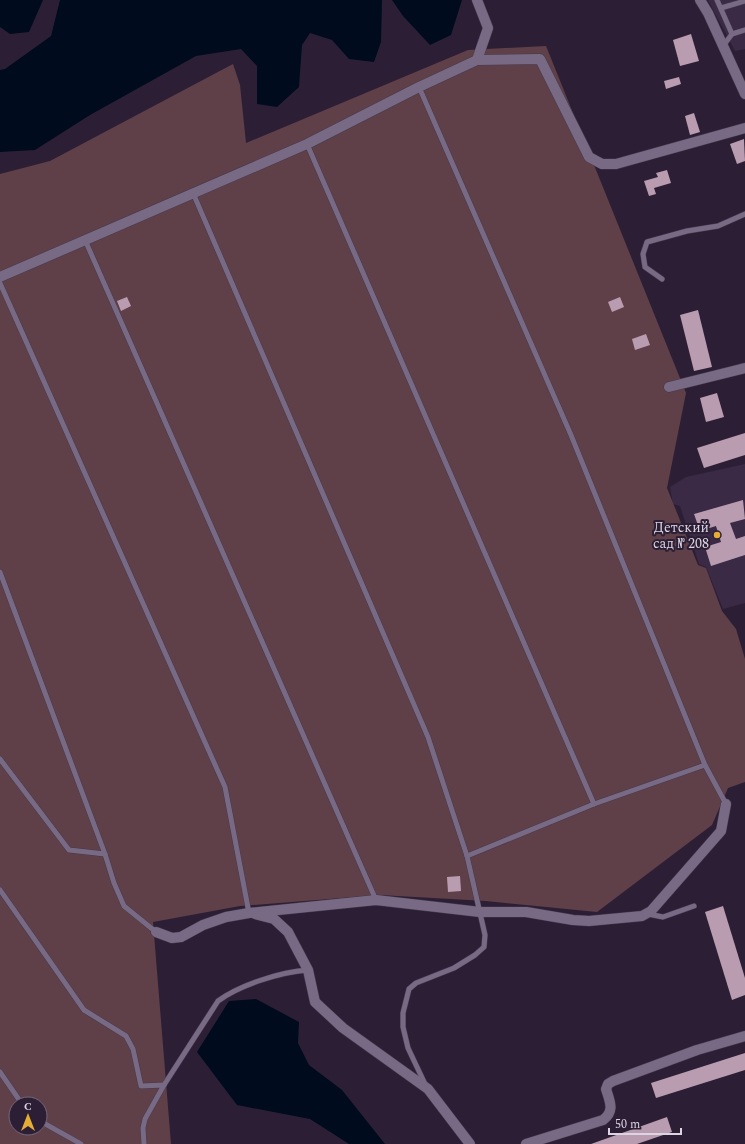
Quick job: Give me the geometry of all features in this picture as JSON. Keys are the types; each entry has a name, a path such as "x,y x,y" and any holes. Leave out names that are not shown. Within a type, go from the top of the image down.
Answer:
{"street":[{"path":"477,0 488,28 477,60"},
{"path":"700,0 708,13 722,47 745,94"},
{"path":"0,277 307,144 419,87 477,60 540,59 589,157 602,164 616,164 745,128"},
{"path":"669,388 745,368"},
{"path":"156,932 172,938 181,937 203,925 226,917 249,913 376,900 480,912 526,912 573,920 589,921 647,914 721,831 726,804"},
{"path":"249,913 274,919 288,932 308,970 315,1002 343,1028 428,1089 470,1144"},
{"path":"526,1144 603,1120 610,1115 612,1109 606,1089 608,1084 614,1081 697,1050 745,1036"}],"lane":[{"path":"717,0 732,34"},
{"path":"721,8 745,1"},
{"path":"722,47 732,34 745,30"},
{"path":"419,87 571,435 705,765 726,804"},
{"path":"307,144 594,804"},
{"path":"193,194 428,737 467,856 485,936 484,946 475,955 454,968 416,983 409,989 403,1013 403,1027 408,1048 428,1089"},
{"path":"662,279 645,267 643,254 646,242 686,231 718,226 745,214"},
{"path":"85,240 376,900"},
{"path":"0,283 225,787 249,913"},
{"path":"0,572 105,854 114,883 124,906 156,932"},
{"path":"0,759 69,850 105,854"},
{"path":"467,856 594,804 705,765"},
{"path":"0,890 84,1010 126,1036 133,1049 141,1086 164,1085"},
{"path":"647,914 663,917 694,906"},
{"path":"144,1144 143,1128 145,1119 164,1085 218,1002 229,993 285,973 308,970"},
{"path":"0,1072 16,1096"},
{"path":"48,1125 81,1144"}],"shaded area":[{"path":"708,0 745,0 745,49 735,51"},
{"path":"546,46 686,393 667,488 698,565 706,568 722,611 736,629 745,659 745,782 728,788 712,825 597,912 486,901 380,895 240,906 153,922 171,1144 0,1144 0,174 50,161 233,64 240,85 246,143 468,50"},
{"name":"Детский сад № 208","path":"745,464 745,603 723,609 706,567 699,564 680,506 673,504 670,487 686,477"}],"water":[{"path":"0,0 43,0 29,32 10,34 0,27"},
{"path":"60,0 382,0 381,42 374,62 349,59 332,40 310,33 302,45 299,87 277,107 257,104 257,66 241,49 196,56 90,115 35,150 0,152 0,70 5,69 51,36"},
{"path":"392,0 462,0 451,35 430,45 403,16"},
{"path":"256,999 299,1022 298,1043 309,1065 342,1090 385,1144 349,1144 310,1119 237,1105 197,1052 229,1001"}],"building":[{"path":"691,34 699,61 680,66 673,40"},
{"path":"679,77 681,84 666,89 664,81"},
{"path":"694,113 700,132 690,135 685,116"},
{"path":"744,139 745,161 737,164 730,144"},
{"path":"667,170 671,183 654,188 656,194 649,196 644,181 658,177 656,173"},
{"path":"127,297 131,306 121,311 117,301"},
{"path":"620,297 624,307 612,312 608,302"},
{"path":"698,310 712,367 694,371 680,315"},
{"path":"646,334 650,345 635,350 632,339"},
{"path":"717,393 724,417 706,422 700,398"},
{"path":"745,433 745,455 704,468 697,448"},
{"path":"743,500 745,519 730,523 736,539 745,536 745,555 711,566 705,547 721,542 716,526 700,531 694,514"},
{"path":"460,876 461,891 448,892 447,877"},
{"path":"723,906 745,978 745,995 732,1000 705,912"},
{"path":"745,1053 745,1070 656,1098 651,1083"},
{"path":"667,1117 672,1132 637,1144 591,1144"}],"place":[{"name":"Детский сад № 208","path":"717,535"}]}
